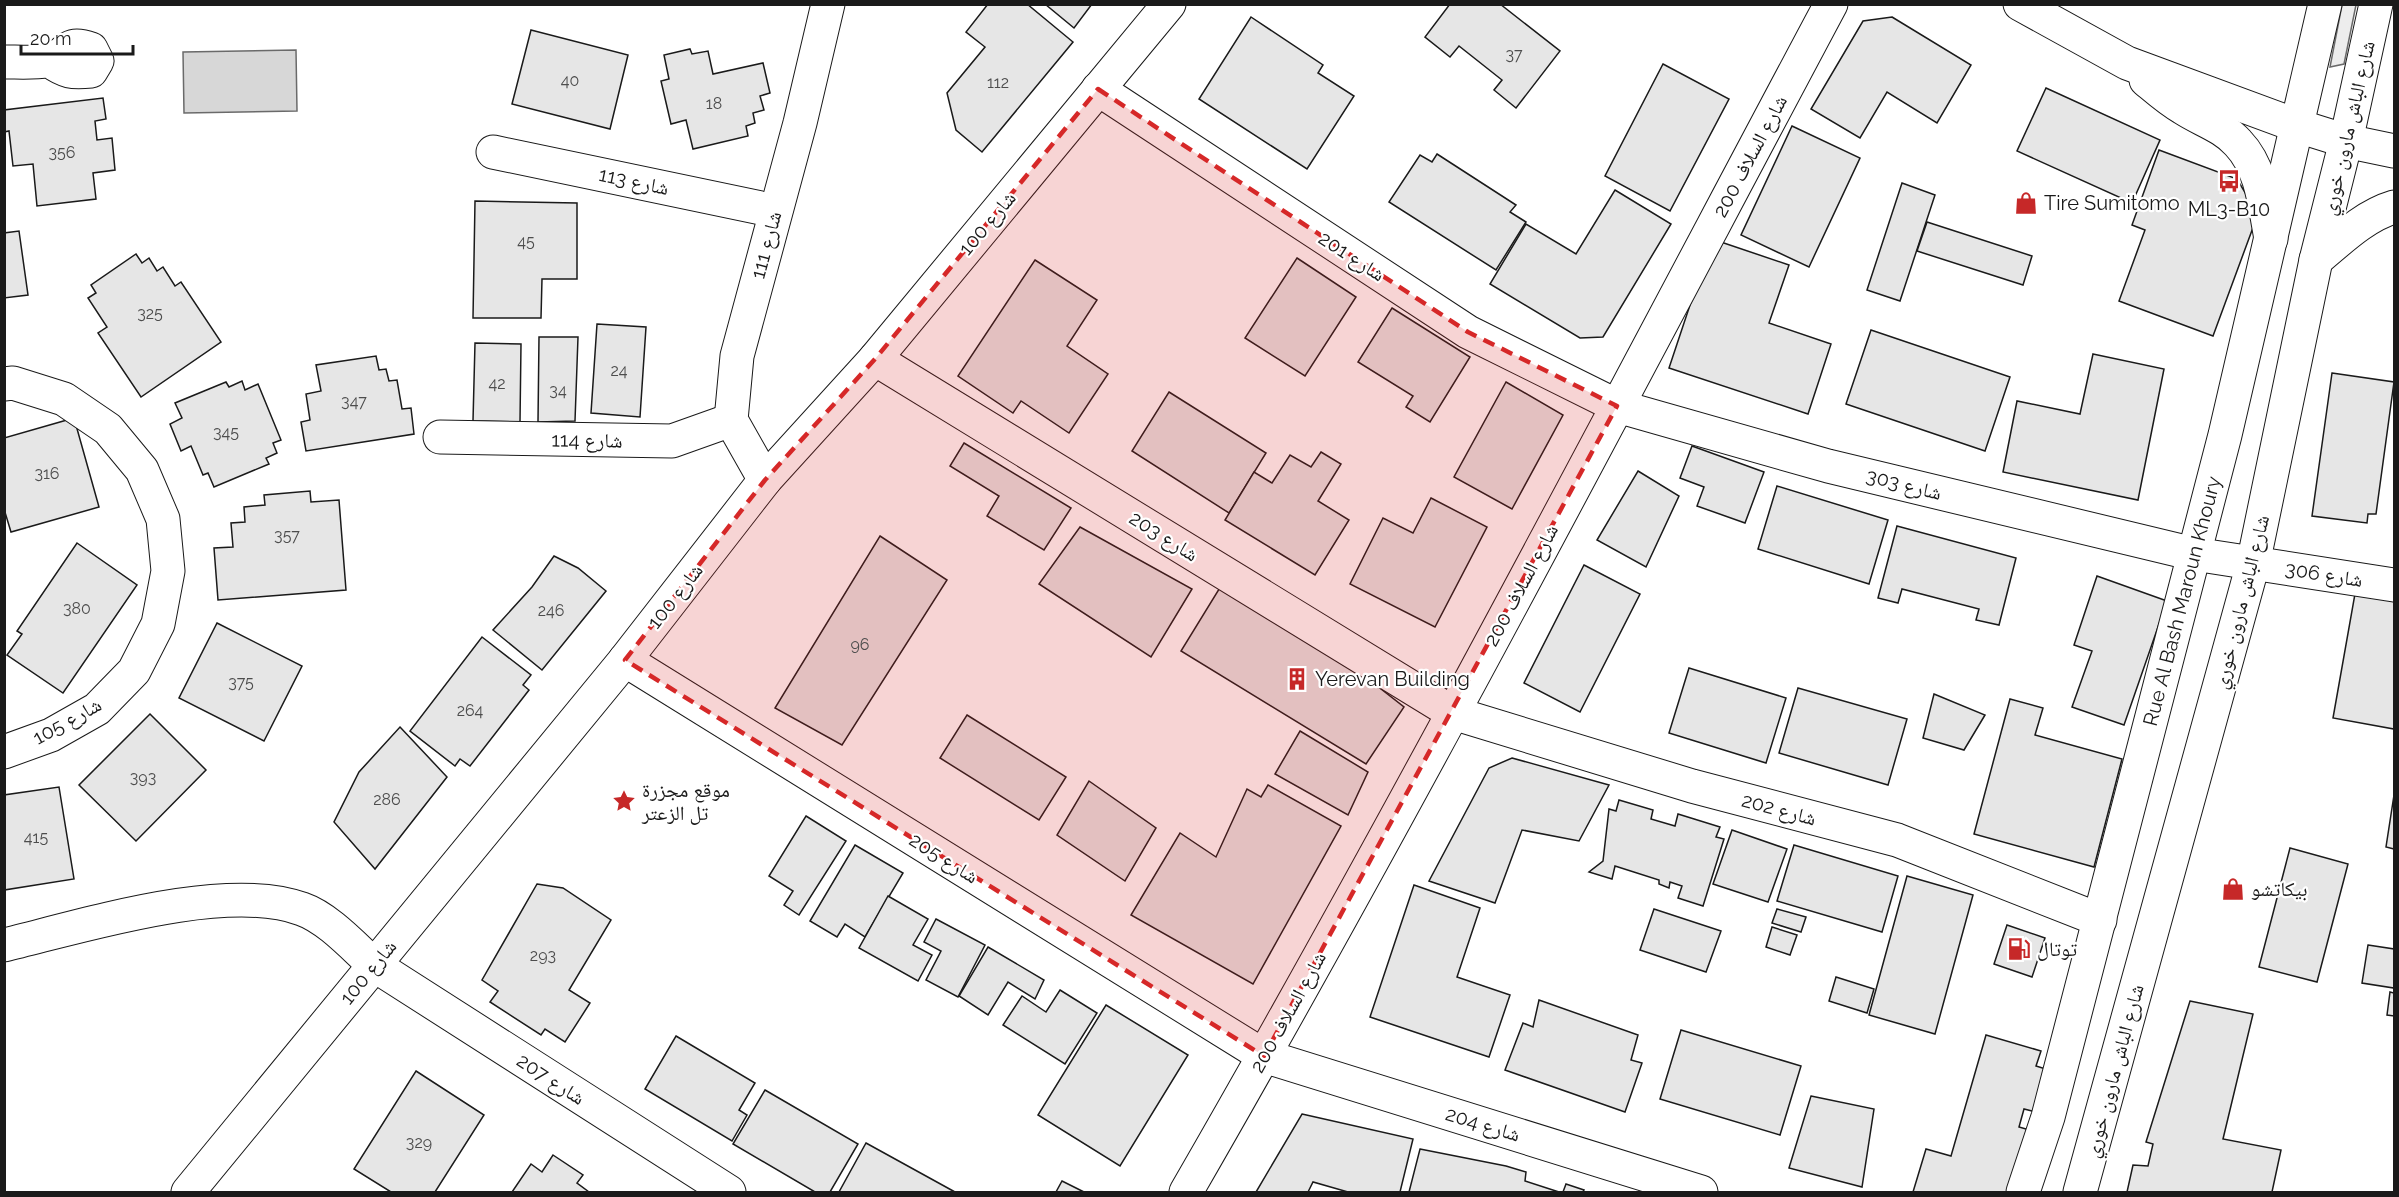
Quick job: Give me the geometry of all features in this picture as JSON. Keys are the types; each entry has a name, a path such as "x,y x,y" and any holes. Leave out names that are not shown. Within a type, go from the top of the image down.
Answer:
{"main road":[{"name":"شارع 111","path":"731,420 737,356 800,123 828,4"},
{"name":"شارع 100","path":"188,1192 625,660 765,480 875,359 1169,4"},
{"name":"200 شارع السلاف","path":"1186,1192 1264,1056 1453,713 1831,4"},
{"path":"2020,4 2127,63 2298,126 2346,141 2394,151"},
{"name":"Rue Al Bash Maroun Khoury","path":"2024,1192 2048,1117 2225,435 2325,4"},
{"name":"شارع الباش مارون خوري","path":"2080,1192 2253,564 2316,260 2346,141 2376,4"},
{"path":"4,62 50,61"},
{"path":"2127,63 2167,98 2218,127 2238,142 2256,171 2263,194 2271,239"},
{"name":"شارع 201","path":"1098,89 1468,332 1617,406"},
{"name":"شارع 113","path":"493,152 775,211"},
{"path":"2316,260 2362,223 2394,207"},
{"name":"شارع 203","path":"875,359 1453,713"},
{"name":"شارع 105","path":"4,384 13,383 64,399 108,429 142,470 163,519 168,571 158,624 134,671 98,709 51,735 4,752"},
{"name":"شارع 303","path":"1617,406 1828,466 2194,554 2253,564"},
{"path":"731,420 765,480"},
{"name":"شارع 114","path":"440,437 672,441 731,420"},
{"name":"شارع 306","path":"2253,564 2394,585"},
{"name":"شارع 205","path":"625,660 1264,1056"},
{"name":"شارع 202","path":"1453,713 1692,786 1897,840 2100,920"},
{"name":"شارع 207","path":"4,945 141,912 218,901 257,899 303,909 335,929 374,965 715,1189"},
{"name":"شارع 204","path":"1264,1056 1701,1192"}],"highlighted area":[{"path":"1098,89 1468,332 1617,406 1264,1056 625,660 765,480 875,359"}],"shaded area":[{"path":"2342,5 2356,5 2344,64 2330,67"},
{"path":"296,50 297,111 184,113 183,52"}],"building":[{"path":"988,4 1027,4 1073,42 982,152 956,130 947,93 985,47 966,32"},
{"path":"1045,4 1092,4 1074,28"},
{"path":"1450,4 1500,4 1560,51 1516,108 1494,90 1502,80 1459,46 1450,57 1425,37"},
{"path":"1251,17 1323,65 1318,73 1354,96 1307,169 1199,99"},
{"path":"1892,17 1971,65 1937,123 1887,92 1860,138 1811,109 1863,21"},
{"path":"531,30 628,55 610,129 512,104"},
{"path":"690,49 692,54 708,51 713,74 763,63 770,93 760,96 764,110 753,113 755,123 746,126 748,136 693,149 686,120 671,124 661,81 669,79 664,55"},
{"path":"1663,64 1729,99 1670,211 1605,176"},
{"path":"2046,88 2160,140 2132,203 2017,151"},
{"path":"103,98 106,119 95,121 97,140 112,138 115,170 93,173 96,199 37,206 33,164 13,166 9,131 4,132 4,110"},
{"path":"1792,126 1860,158 1809,267 1741,235"},
{"path":"2159,150 2237,179 2258,214 2213,336 2119,301 2145,230 2132,225"},
{"path":"1437,154 1516,205 1510,212 1526,222 1496,270 1389,202 1420,155 1432,162"},
{"path":"1902,183 1935,195 1900,301 1867,290"},
{"path":"1615,190 1671,224 1603,337 1580,338 1490,284 1526,224 1576,254"},
{"path":"475,201 577,203 577,279 542,279 541,318 473,318"},
{"path":"1927,222 2032,256 2023,285 1917,251"},
{"path":"19,231 28,295 4,298 4,233"},
{"path":"1712,239 1789,265 1769,323 1831,344 1808,414 1669,368"},
{"path":"136,254 142,263 149,258 157,271 163,267 175,286 181,282 221,342 141,397 98,333 107,327 88,298 96,293 91,285"},
{"path":"1297,258 1356,297 1305,376 1245,338"},
{"path":"1035,260 1097,300 1067,346 1108,374 1069,433 1021,401 1013,413 958,376"},
{"path":"1392,308 1470,357 1430,422 1406,407 1413,396 1358,362"},
{"path":"597,324 646,327 640,417 591,413"},
{"path":"1871,330 2010,377 1985,451 1846,404"},
{"path":"539,337 578,337 575,421 538,422"},
{"path":"475,343 521,344 520,422 473,421"},
{"path":"2093,354 2164,369 2138,500 2003,472 2017,401 2080,414"},
{"path":"376,356 379,370 386,369 389,381 397,380 402,409 411,408 414,434 306,451 301,422 310,420 306,394 321,391 316,365"},
{"path":"2332,373 2394,382 2376,514 2368,514 2367,523 2312,516"},
{"path":"242,381 245,390 258,384 281,440 273,443 277,453 266,458 269,464 214,487 208,473 203,475 191,446 181,451 170,424 182,418 175,403 226,382 229,387"},
{"path":"1506,382 1563,415 1512,509 1454,477"},
{"path":"1169,392 1266,453 1229,513 1132,451"},
{"path":"74,418 99,507 11,532 4,509 4,438"},
{"path":"964,443 1071,508 1044,550 987,516 999,496 950,466"},
{"path":"1692,446 1764,472 1745,523 1697,506 1704,487 1680,478"},
{"path":"1321,452 1341,464 1318,501 1349,520 1315,575 1225,520 1254,472 1272,483 1290,455 1311,467"},
{"path":"1638,471 1679,496 1646,567 1597,540"},
{"path":"1777,486 1888,520 1869,584 1758,549"},
{"path":"310,491 311,502 339,500 346,590 218,600 214,548 233,547 231,523 245,522 244,507 265,505 264,495"},
{"path":"1431,498 1487,527 1435,627 1350,584 1383,518 1413,533"},
{"path":"1897,526 2016,558 1999,625 1976,620 1979,609 1902,589 1898,603 1878,598"},
{"path":"1080,527 1192,589 1151,657 1039,584"},
{"path":"880,536 947,580 842,745 775,708"},
{"path":"77,543 137,585 63,693 7,655 22,634 17,631"},
{"path":"554,556 578,568 606,591 542,670 493,630 532,587"},
{"path":"1584,565 1640,594 1580,712 1524,683"},
{"path":"2097,576 2167,601 2124,725 2072,707 2092,651 2074,645"},
{"name":"Yerevan Building","path":"1224,581 1326,646 1404,707 1366,764 1181,651"},
{"path":"2356,588 2394,595 2394,729 2333,718"},
{"path":"217,623 302,666 264,741 179,698"},
{"path":"482,637 531,675 523,685 529,690 470,766 460,759 455,766 410,731"},
{"path":"1689,668 1786,698 1766,763 1669,733"},
{"path":"1798,688 1907,719 1888,785 1779,753"},
{"path":"1934,694 1985,715 1964,750 1923,738"},
{"path":"2010,699 2043,708 2035,735 2122,759 2094,867 1974,834"},
{"path":"150,714 206,770 136,841 79,785"},
{"path":"967,715 1066,777 1039,820 940,758"},
{"path":"400,727 447,777 375,869 334,822 359,772"},
{"path":"1300,731 1368,772 1348,815 1275,774"},
{"path":"1512,758 1609,785 1579,841 1522,830 1495,903 1429,881 1489,768"},
{"path":"1089,781 1156,828 1125,881 1057,835"},
{"path":"1268,785 1341,826 1253,984 1131,915 1180,833 1216,857 1247,789 1261,797"},
{"path":"59,787 74,879 4,890 4,795"},
{"path":"2394,795 2394,849 2386,847"},
{"path":"1619,800 1653,810 1651,819 1675,826 1678,814 1720,827 1716,837 1724,839 1703,906 1678,898 1682,886 1670,882 1669,888 1659,884 1659,880 1615,866 1612,879 1589,872 1603,861 1609,809 1616,811"},
{"path":"806,816 846,841 799,915 784,905 793,891 769,876"},
{"path":"1732,830 1787,849 1768,902 1713,884"},
{"path":"855,845 903,873 865,937 845,924 837,937 810,921"},
{"path":"1794,845 1898,876 1882,932 1777,901"},
{"path":"2290,848 2348,864 2317,982 2259,967"},
{"path":"1907,876 1973,895 1935,1034 1869,1015"},
{"path":"537,884 563,888 611,920 569,990 590,1003 565,1042 545,1029 541,1035 490,1002 498,991 482,980"},
{"path":"1414,885 1480,908 1457,977 1510,995 1489,1057 1370,1017"},
{"path":"888,896 928,919 913,945 932,955 918,981 859,948"},
{"path":"1654,909 1721,931 1706,972 1640,950"},
{"path":"1777,909 1806,917 1801,932 1772,923"},
{"path":"936,919 985,945 958,997 926,980 941,951 924,942"},
{"path":"2007,925 2045,938 2032,977 1994,964"},
{"path":"1772,927 1797,935 1790,955 1766,947"},
{"path":"2368,945 2394,949 2394,988 2362,983"},
{"path":"988,947 1044,980 1035,999 1008,982 988,1015 959,996"},
{"path":"1836,977 1874,989 1867,1013 1829,1001"},
{"path":"1060,990 1097,1013 1065,1064 1003,1025 1022,996 1046,1012"},
{"path":"2390,992 2394,993 2394,1016 2387,1015"},
{"path":"1539,1000 1638,1035 1631,1060 1642,1063 1625,1112 1505,1070 1523,1023 1533,1027"},
{"path":"2190,1001 2253,1014 2223,1139 2281,1150 2272,1192 2127,1192 2133,1165 2148,1166 2153,1144 2146,1142"},
{"path":"1106,1005 1188,1055 1120,1166 1038,1115"},
{"path":"1681,1030 1801,1066 1780,1135 1660,1099"},
{"path":"1986,1035 2041,1051 2036,1066 2049,1070 2036,1112 2024,1109 2019,1127 2033,1131 2015,1192 1913,1192 1926,1149 1951,1156"},
{"path":"676,1036 755,1083 739,1110 747,1115 732,1141 645,1089"},
{"path":"416,1071 484,1115 435,1192 391,1192 354,1169"},
{"path":"765,1090 858,1144 830,1192 815,1192 733,1144"},
{"path":"1811,1096 1874,1109 1862,1187 1789,1168"},
{"path":"1302,1114 1413,1139 1400,1192 1348,1192 1313,1182 1308,1192 1256,1192"},
{"path":"866,1143 955,1192 839,1192"},
{"path":"1420,1149 1526,1172 1525,1181 1559,1192 1409,1192"},
{"path":"553,1155 583,1175 577,1183 589,1192 512,1192 531,1164 542,1172"},
{"path":"1062,1181 1084,1192 1056,1192"},
{"path":"1566,1184 1584,1190 1583,1192 1563,1192"}],"place":[{"name":"ML3-B10","path":"2229,181"},
{"name":"Tire Sumitomo","path":"2026,203"},
{"name":"Yerevan Building","path":"1297,679"},
{"name":"موقع مجزرة تل الزعتر","path":"624,801"},
{"name":"بيكاتشو","path":"2233,889"},
{"name":"توتال","path":"2019,949"}]}
